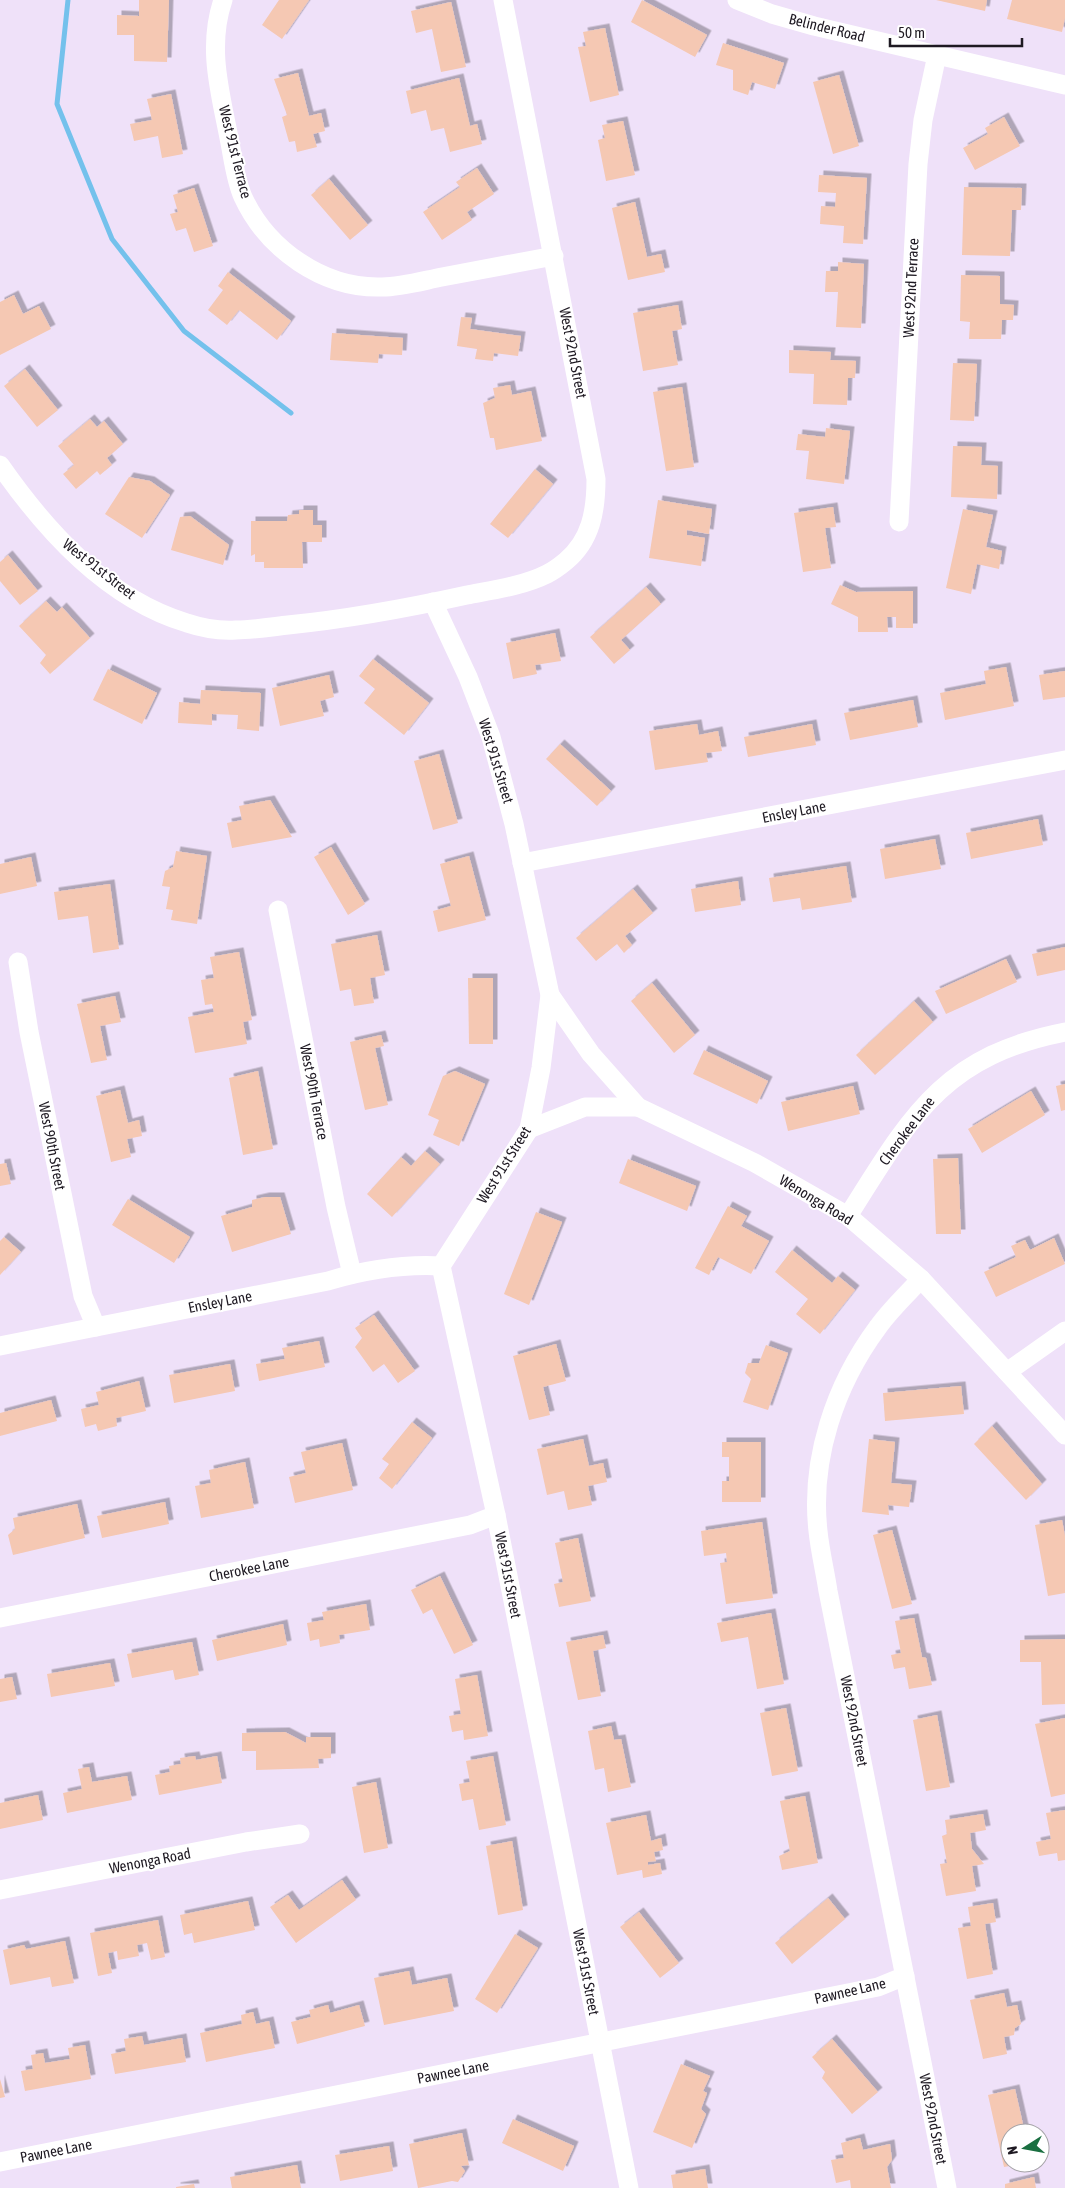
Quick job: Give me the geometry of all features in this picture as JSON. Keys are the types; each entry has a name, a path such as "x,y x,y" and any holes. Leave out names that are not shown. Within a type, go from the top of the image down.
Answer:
{"street":[{"name":"West 91st Terrace","path":"223,0 215,31 214,58 242,195 254,218 270,238 294,259 322,275 347,284 382,288 554,256"},
{"name":"West 92nd Street","path":"433,602 516,585 547,574 566,561 578,548 591,526 596,505 596,479 504,0"},
{"name":"Belinder Road","path":"737,0 772,14 814,26 1065,85"},
{"name":"West 92nd Terrace","path":"899,522 918,164 923,120 937,55"},
{"name":"West 91st Street","path":"0,465 25,500 53,532 96,571 126,595 166,616 188,624 236,630 329,621 433,602 468,677 490,737 506,788 550,994 542,1068 529,1129 441,1266 496,1515 629,2188"},
{"name":"Ensley Lane","path":"522,864 1065,760"},
{"name":"West 90th Terrace","path":"278,910 336,1207 352,1274"},
{"name":"West 90th Street","path":"18,962 29,1032 83,1296 96,1327"},
{"name":"Wenonga Road","path":"550,994 591,1054 638,1107 755,1163 848,1216 921,1280 1065,1435"},
{"name":"Cherokee Lane","path":"848,1216 892,1146 916,1114 960,1072 987,1056 1008,1047 1065,1032"},
{"path":"529,1129 585,1107 638,1107"},
{"name":"Ensley Lane","path":"0,1346 328,1281 352,1274 410,1265 441,1266"},
{"name":"West 92nd Street","path":"921,1280 890,1311 856,1361 835,1404 822,1447 817,1492 818,1530 828,1591 947,2188"},
{"path":"1007,1372 1065,1331"},
{"name":"Cherokee Lane","path":"0,1618 470,1525 496,1515"},
{"name":"Wenonga Road","path":"0,1890 246,1842 300,1834"},
{"name":"Pawnee Lane","path":"0,2162 878,1987 905,1976"}],"building":[{"path":"139,0 169,0 167,62 134,61 134,35 117,35 117,15 139,16"},
{"path":"279,0 309,0 282,39 262,25"},
{"path":"642,0 707,35 695,57 631,22"},
{"path":"936,0 987,0 985,11"},
{"path":"1012,0 1065,0 1065,18 1062,32 1007,19"},
{"path":"451,2 466,67 441,72 432,29 416,33 411,11"},
{"path":"605,28 619,95 590,102 578,47 586,46 583,32"},
{"path":"723,43 784,63 775,89 752,82 748,95 733,90 733,70 716,65"},
{"path":"298,73 309,116 321,113 325,131 313,134 317,147 297,152 295,141 289,142 282,117 287,115 274,79"},
{"path":"839,75 859,146 833,154 813,82"},
{"path":"459,78 470,126 477,124 482,144 450,152 444,128 431,131 426,110 411,114 406,91"},
{"path":"171,94 183,154 162,158 158,136 134,141 130,124 152,120 147,99"},
{"path":"1004,117 1020,146 975,170 963,148 988,134 985,128"},
{"path":"623,121 635,175 606,181 598,140 605,138 602,125"},
{"path":"477,168 494,194 467,212 472,220 442,240 423,212 460,187 456,182"},
{"path":"819,175 867,178 863,244 843,243 844,226 820,224 821,206 835,207 836,193 818,192"},
{"path":"329,179 368,225 350,240 311,195"},
{"path":"964,187 1022,188 1021,210 1012,210 1010,256 962,255"},
{"path":"194,188 213,246 194,252 186,228 176,231 170,214 178,212 173,195"},
{"path":"635,202 647,257 661,254 665,272 628,280 612,208"},
{"path":"838,262 864,264 861,328 836,327 838,292 825,292 826,271 838,271"},
{"path":"228,272 291,321 277,340 239,310 227,325 208,310 223,290 218,286"},
{"path":"961,275 1000,276 1000,304 1014,305 1013,320 1002,320 1001,339 969,339 970,322 960,321"},
{"path":"14,295 23,314 39,306 51,329 0,355 0,302"},
{"path":"678,305 682,329 672,331 678,365 643,371 633,313"},
{"path":"461,317 472,318 470,329 521,336 518,356 494,353 493,361 475,359 477,349 457,346"},
{"path":"332,333 403,338 402,355 379,354 378,363 330,360"},
{"path":"789,350 831,352 830,360 856,361 855,378 848,378 847,405 813,404 814,374 789,373"},
{"path":"953,363 977,364 974,421 950,420"},
{"path":"25,369 58,410 37,427 4,386"},
{"path":"510,385 512,395 531,391 542,441 496,450 494,438 490,438 483,403 495,398 493,388"},
{"path":"682,387 694,467 666,471 653,392"},
{"path":"90,419 97,427 104,421 123,444 107,458 112,465 100,475 97,471 76,489 63,474 74,465 58,446"},
{"path":"826,428 850,431 844,484 806,479 809,451 796,450 798,434 825,437"},
{"path":"953,446 982,447 981,465 998,466 997,499 951,497"},
{"path":"535,469 553,484 508,538 490,524"},
{"path":"129,477 150,481 170,495 142,538 105,514"},
{"path":"658,500 712,509 709,534 687,530 687,535 705,538 701,566 649,558"},
{"path":"833,507 836,527 825,528 831,568 803,572 794,513"},
{"path":"963,509 993,515 986,547 1002,551 999,569 977,564 971,594 946,588"},
{"path":"299,510 313,510 313,525 322,525 322,542 302,542 303,568 264,568 264,562 255,562 255,554 251,556 251,521 287,521 288,515 299,514"},
{"path":"190,516 229,545 223,565 171,550 180,517"},
{"path":"8,555 38,591 20,605 0,581 0,562"},
{"path":"840,585 856,592 913,591 913,628 896,628 896,617 887,617 888,632 858,632 858,617 831,604"},
{"path":"646,587 661,604 621,640 630,650 614,664 590,637"},
{"path":"46,601 57,612 62,607 90,638 50,674 40,663 46,655 19,626"},
{"path":"555,633 561,661 535,665 537,674 513,679 506,643"},
{"path":"373,659 429,703 404,735 364,703 375,689 359,676"},
{"path":"1006,667 1014,706 945,720 940,693 986,684 984,671"},
{"path":"108,669 157,693 142,724 93,700"},
{"path":"1065,671 1065,697 1043,700 1039,675"},
{"path":"329,675 334,697 320,701 324,716 280,726 272,688"},
{"path":"201,690 261,693 259,731 237,729 238,715 212,714 212,725 178,723 179,702 200,704"},
{"path":"913,700 918,727 850,740 844,713"},
{"path":"697,724 699,735 718,731 722,751 706,753 708,762 655,770 649,731"},
{"path":"812,724 816,745 748,757 744,737"},
{"path":"560,744 611,791 597,806 546,759"},
{"path":"439,754 458,823 433,830 414,761"},
{"path":"270,800 292,837 232,848 227,823 242,820 239,806"},
{"path":"1038,819 1043,845 971,859 966,833"},
{"path":"935,839 941,869 885,879 880,849"},
{"path":"331,847 365,904 348,915 314,857"},
{"path":"176,851 207,856 197,924 171,920 173,910 166,909 170,887 162,886 165,871 173,867"},
{"path":"469,856 486,920 438,932 433,911 451,906 440,864"},
{"path":"31,857 37,886 0,894 0,864"},
{"path":"846,866 852,902 802,910 800,898 773,902 769,878"},
{"path":"738,881 741,905 695,912 691,889"},
{"path":"110,884 119,949 93,953 88,916 58,920 54,892"},
{"path":"633,889 653,913 625,936 632,945 624,953 617,944 596,961 576,938"},
{"path":"377,935 385,975 370,978 374,1003 354,1006 351,989 340,991 331,944"},
{"path":"1065,947 1065,970 1037,976 1032,954"},
{"path":"239,952 252,1020 243,1022 247,1044 195,1053 188,1017 214,1012 212,1004 205,1005 201,980 214,978 210,957"},
{"path":"1006,959 1017,982 946,1014 935,991"},
{"path":"468,978 493,978 493,1044 469,1044"},
{"path":"652,983 695,1035 674,1053 631,1001"},
{"path":"115,996 121,1022 100,1026 107,1060 91,1063 77,1004"},
{"path":"914,1001 933,1022 875,1075 856,1055"},
{"path":"381,1035 384,1046 375,1048 388,1105 365,1110 350,1042"},
{"path":"704,1050 768,1081 757,1104 693,1074"},
{"path":"258,1071 273,1149 243,1155 229,1078"},
{"path":"455,1071 485,1084 459,1146 433,1135 439,1120 428,1115 443,1076"},
{"path":"1065,1084 1065,1110 1061,1111 1056,1086"},
{"path":"853,1086 860,1114 788,1131 781,1102"},
{"path":"120,1090 128,1123 139,1120 142,1136 127,1139 131,1157 111,1162 96,1096"},
{"path":"1031,1091 1045,1115 982,1153 968,1129"},
{"path":"425,1151 440,1164 392,1217 367,1194 401,1157 411,1166"},
{"path":"958,1158 961,1234 936,1234 933,1159"},
{"path":"628,1159 696,1186 687,1211 619,1183"},
{"path":"6,1163 11,1184 0,1186 0,1164"},
{"path":"265,1197 280,1197 291,1234 232,1252 221,1216 252,1207 252,1200"},
{"path":"128,1199 190,1237 174,1263 112,1225"},
{"path":"728,1206 747,1216 741,1226 769,1241 751,1274 718,1257 709,1275 695,1268"},
{"path":"536,1212 562,1222 529,1305 504,1294"},
{"path":"4,1237 21,1252 0,1275 0,1241"},
{"path":"1054,1238 1065,1264 996,1297 984,1272 1016,1257 1011,1246 1025,1240 1030,1250"},
{"path":"792,1250 832,1283 838,1276 855,1290 820,1334 796,1314 808,1299 775,1272"},
{"path":"374,1315 415,1371 398,1383 384,1364 373,1372 355,1347 362,1338 355,1328"},
{"path":"319,1341 325,1367 259,1381 256,1364 285,1359 282,1348"},
{"path":"556,1344 566,1381 543,1387 550,1415 529,1420 513,1356"},
{"path":"766,1345 788,1353 768,1410 743,1402 751,1379 745,1373 748,1363 759,1363"},
{"path":"230,1364 235,1391 174,1403 169,1375"},
{"path":"139,1381 146,1411 116,1418 117,1426 98,1431 96,1424 85,1427 81,1409 99,1405 96,1392"},
{"path":"961,1386 964,1414 885,1421 883,1393"},
{"path":"51,1400 57,1421 0,1436 0,1413"},
{"path":"412,1422 432,1438 392,1489 379,1478 389,1464 382,1459"},
{"path":"992,1426 1042,1484 1026,1500 974,1444"},
{"path":"583,1439 589,1466 603,1463 607,1482 588,1486 592,1505 568,1510 564,1491 547,1495 537,1449"},
{"path":"869,1439 895,1442 891,1483 912,1485 909,1507 888,1505 889,1515 862,1512"},
{"path":"722,1442 761,1442 761,1502 722,1502 722,1481 729,1481 729,1457 722,1457"},
{"path":"342,1443 353,1490 295,1503 289,1477 306,1473 301,1452"},
{"path":"245,1462 254,1508 201,1518 195,1486 211,1483 209,1470"},
{"path":"165,1502 169,1524 102,1538 97,1516"},
{"path":"77,1504 85,1538 13,1555 8,1535 15,1529 13,1518"},
{"path":"1062,1520 1065,1536 1065,1593 1048,1596 1035,1525"},
{"path":"762,1522 773,1598 726,1604 720,1563 727,1562 726,1553 704,1556 701,1531"},
{"path":"892,1530 912,1604 892,1609 873,1535"},
{"path":"578,1538 591,1601 559,1607 554,1584 563,1582 555,1543"},
{"path":"440,1576 473,1645 454,1654 432,1609 423,1614 411,1590"},
{"path":"366,1604 370,1630 339,1635 340,1643 320,1647 319,1639 310,1641 307,1623 324,1620 322,1612"},
{"path":"771,1613 784,1684 757,1689 748,1637 721,1642 717,1623"},
{"path":"914,1618 922,1657 926,1658 932,1685 909,1689 905,1667 894,1669 891,1655 901,1653 895,1621"},
{"path":"283,1624 287,1645 217,1661 212,1640"},
{"path":"603,1635 606,1648 593,1651 601,1696 578,1700 566,1642"},
{"path":"1065,1639 1065,1704 1042,1705 1041,1662 1020,1662 1020,1640"},
{"path":"192,1642 199,1675 175,1680 173,1670 132,1678 127,1654"},
{"path":"110,1663 115,1686 51,1697 47,1674"},
{"path":"477,1675 488,1736 464,1740 463,1730 452,1732 449,1716 461,1714 455,1679"},
{"path":"12,1677 17,1699 0,1702 0,1679"},
{"path":"786,1708 798,1771 772,1776 760,1713"},
{"path":"937,1715 950,1787 926,1791 913,1720"},
{"path":"1065,1718 1065,1794 1051,1797 1035,1724"},
{"path":"611,1726 614,1740 621,1739 631,1787 608,1792 604,1768 595,1770 588,1731"},
{"path":"285,1732 306,1743 306,1737 331,1737 331,1758 318,1759 319,1768 256,1770 256,1751 242,1751 242,1733"},
{"path":"195,1756 196,1760 217,1756 222,1783 159,1795 155,1775 170,1772 169,1766 181,1764 180,1758"},
{"path":"493,1756 506,1825 479,1830 473,1799 462,1801 459,1784 470,1782 466,1761"},
{"path":"89,1767 92,1782 127,1776 132,1800 67,1813 63,1793 82,1789 78,1769"},
{"path":"376,1782 388,1848 364,1853 352,1787"},
{"path":"38,1795 43,1820 0,1829 0,1803"},
{"path":"805,1796 818,1863 782,1870 779,1856 790,1851 780,1801"},
{"path":"1065,1810 1065,1860 1058,1861 1057,1853 1039,1856 1036,1842 1051,1839 1046,1813"},
{"path":"983,1814 986,1830 970,1833 972,1849 984,1864 972,1866 976,1891 946,1896 940,1864 947,1863 942,1836 947,1834 945,1820"},
{"path":"646,1815 651,1841 661,1838 663,1850 654,1852 656,1861 648,1862 648,1865 660,1863 662,1874 643,1878 642,1870 617,1875 606,1823"},
{"path":"512,1841 523,1910 498,1915 486,1846"},
{"path":"342,1880 356,1900 296,1943 270,1907 288,1895 299,1910"},
{"path":"828,1898 845,1919 792,1964 775,1943"},
{"path":"248,1901 255,1930 194,1943 192,1933 184,1935 180,1915"},
{"path":"993,1903 996,1922 985,1924 993,1974 967,1979 958,1928 971,1926 968,1907"},
{"path":"639,1912 679,1963 660,1978 620,1927"},
{"path":"158,1920 165,1957 151,1960 147,1943 137,1945 139,1956 118,1960 117,1951 108,1953 112,1973 98,1976 90,1933"},
{"path":"515,1934 538,1948 497,2013 475,1999"},
{"path":"65,1941 74,1983 52,1987 50,1977 10,1985 3,1950 24,1945 26,1949"},
{"path":"409,1971 412,1985 447,1978 454,2011 384,2025 374,1978"},
{"path":"1004,1993 1007,2007 1017,2005 1021,2024 1015,2028 1014,2035 1004,2037 1007,2054 983,2059 970,2000"},
{"path":"328,2005 330,2013 359,2005 365,2026 297,2044 291,2022 311,2017 309,2010"},
{"path":"253,2012 256,2024 269,2021 275,2048 206,2062 200,2033 242,2024 241,2015"},
{"path":"142,2036 144,2045 182,2038 186,2062 115,2074 111,2054 126,2051 124,2039"},
{"path":"832,2039 878,2092 852,2114 822,2078 825,2072 812,2057"},
{"path":"85,2045 91,2079 25,2091 21,2071 33,2069 31,2055 43,2053 45,2063 70,2059 68,2048"},
{"path":"681,2064 710,2076 703,2091 707,2093 701,2109 706,2114 692,2148 653,2132"},
{"path":"0,2079 5,2097 0,2098"},
{"path":"1015,2089 1023,2123 1000,2123 1000,2149 988,2095"},
{"path":"513,2119 574,2146 563,2171 502,2143"},
{"path":"462,2133 469,2165 461,2166 465,2171 458,2182 452,2181 418,2188 409,2144"},
{"path":"860,2138 863,2150 890,2144 892,2160 887,2167 891,2188 851,2188 850,2180 836,2183 831,2160 844,2158 841,2143"},
{"path":"389,2146 393,2171 340,2181 335,2155"},
{"path":"297,2165 301,2188 232,2188 230,2177"},
{"path":"705,2169 708,2188 673,2188 671,2175"},
{"path":"1034,2177 1036,2188 1005,2188 1005,2184"},
{"path":"194,2184 195,2188 176,2188 176,2187"}],"waterway":[{"path":"68,0 57,104 112,239 184,331 291,413"}]}
